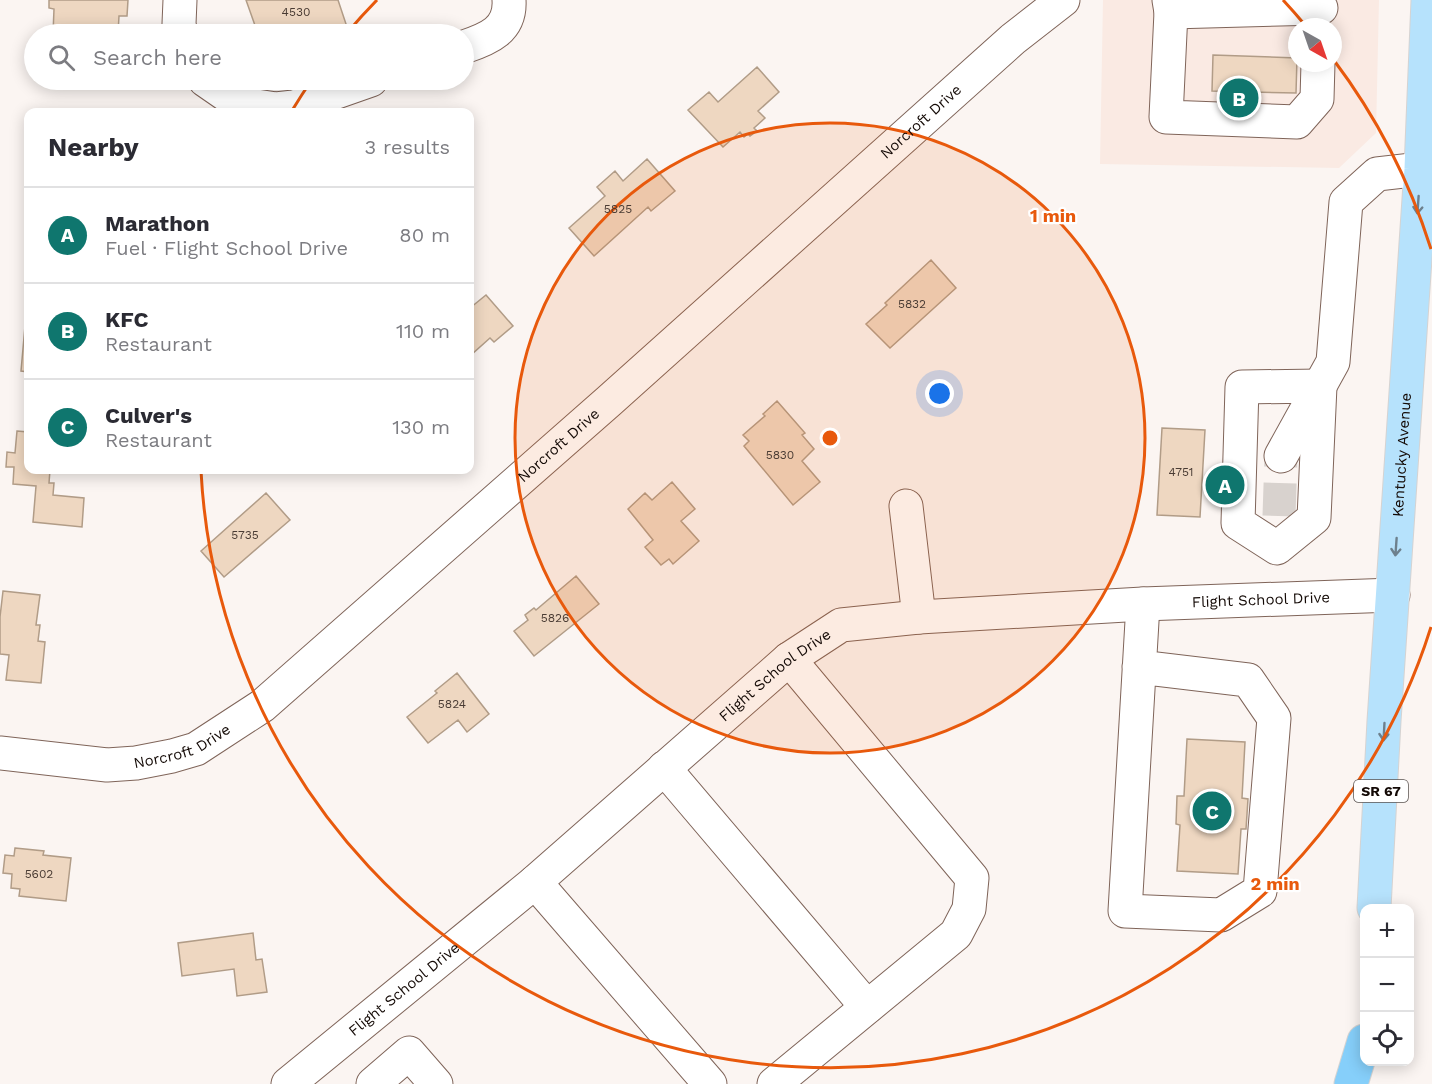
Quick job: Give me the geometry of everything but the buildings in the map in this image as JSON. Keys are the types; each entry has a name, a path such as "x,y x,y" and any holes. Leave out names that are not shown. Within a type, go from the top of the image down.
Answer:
{"highway":[{"path":"1351,1084 1360,1056"}],"main road":[{"name":"Kentucky Avenue","path":"1374,904 1421,169 1428,0"},
{"path":"1364,1084 1365,1066"}],"street":[{"path":"179,24 180,0"},
{"path":"474,44 488,39 502,28 509,11 509,0"},
{"name":"Norcroft Drive","path":"0,753 107,765 136,763 196,749 262,706 609,401 1013,39 1063,0"},
{"path":"1318,72 1317,99 1297,122 1166,117 1170,6 1321,12"},
{"path":"220,90 243,103 270,108"},
{"path":"285,108 342,90"},
{"path":"1281,456 1333,362 1346,202 1377,174 1421,169"},
{"path":"1320,386 1314,518 1278,532 1238,523 1242,387 1320,386"},
{"path":"906,506 919,617"},
{"path":"1276,599 1278,532"},
{"name":"Flight School Drive","path":"288,1084 535,882 789,659 841,625 919,617 1143,604 1393,595"},
{"path":"1139,667 1248,680 1274,718 1260,891 1221,915 1125,911 1139,667 1143,604"},
{"path":"774,1084 956,934 969,909 972,878 789,659"},
{"path":"664,768 867,1007"},
{"path":"535,882 710,1084"},
{"path":"373,1084 409,1053 436,1084"}],"shaded area":[{"path":"1103,0 1379,0 1376,133 1339,168 1100,164"}],"tunnel":[{"path":"1279,516 1281,456"}],"place":[{"name":"KFC","path":"1239,98"},
{"name":"Marathon","path":"1225,485"},
{"name":"Culver's","path":"1212,811"}]}
